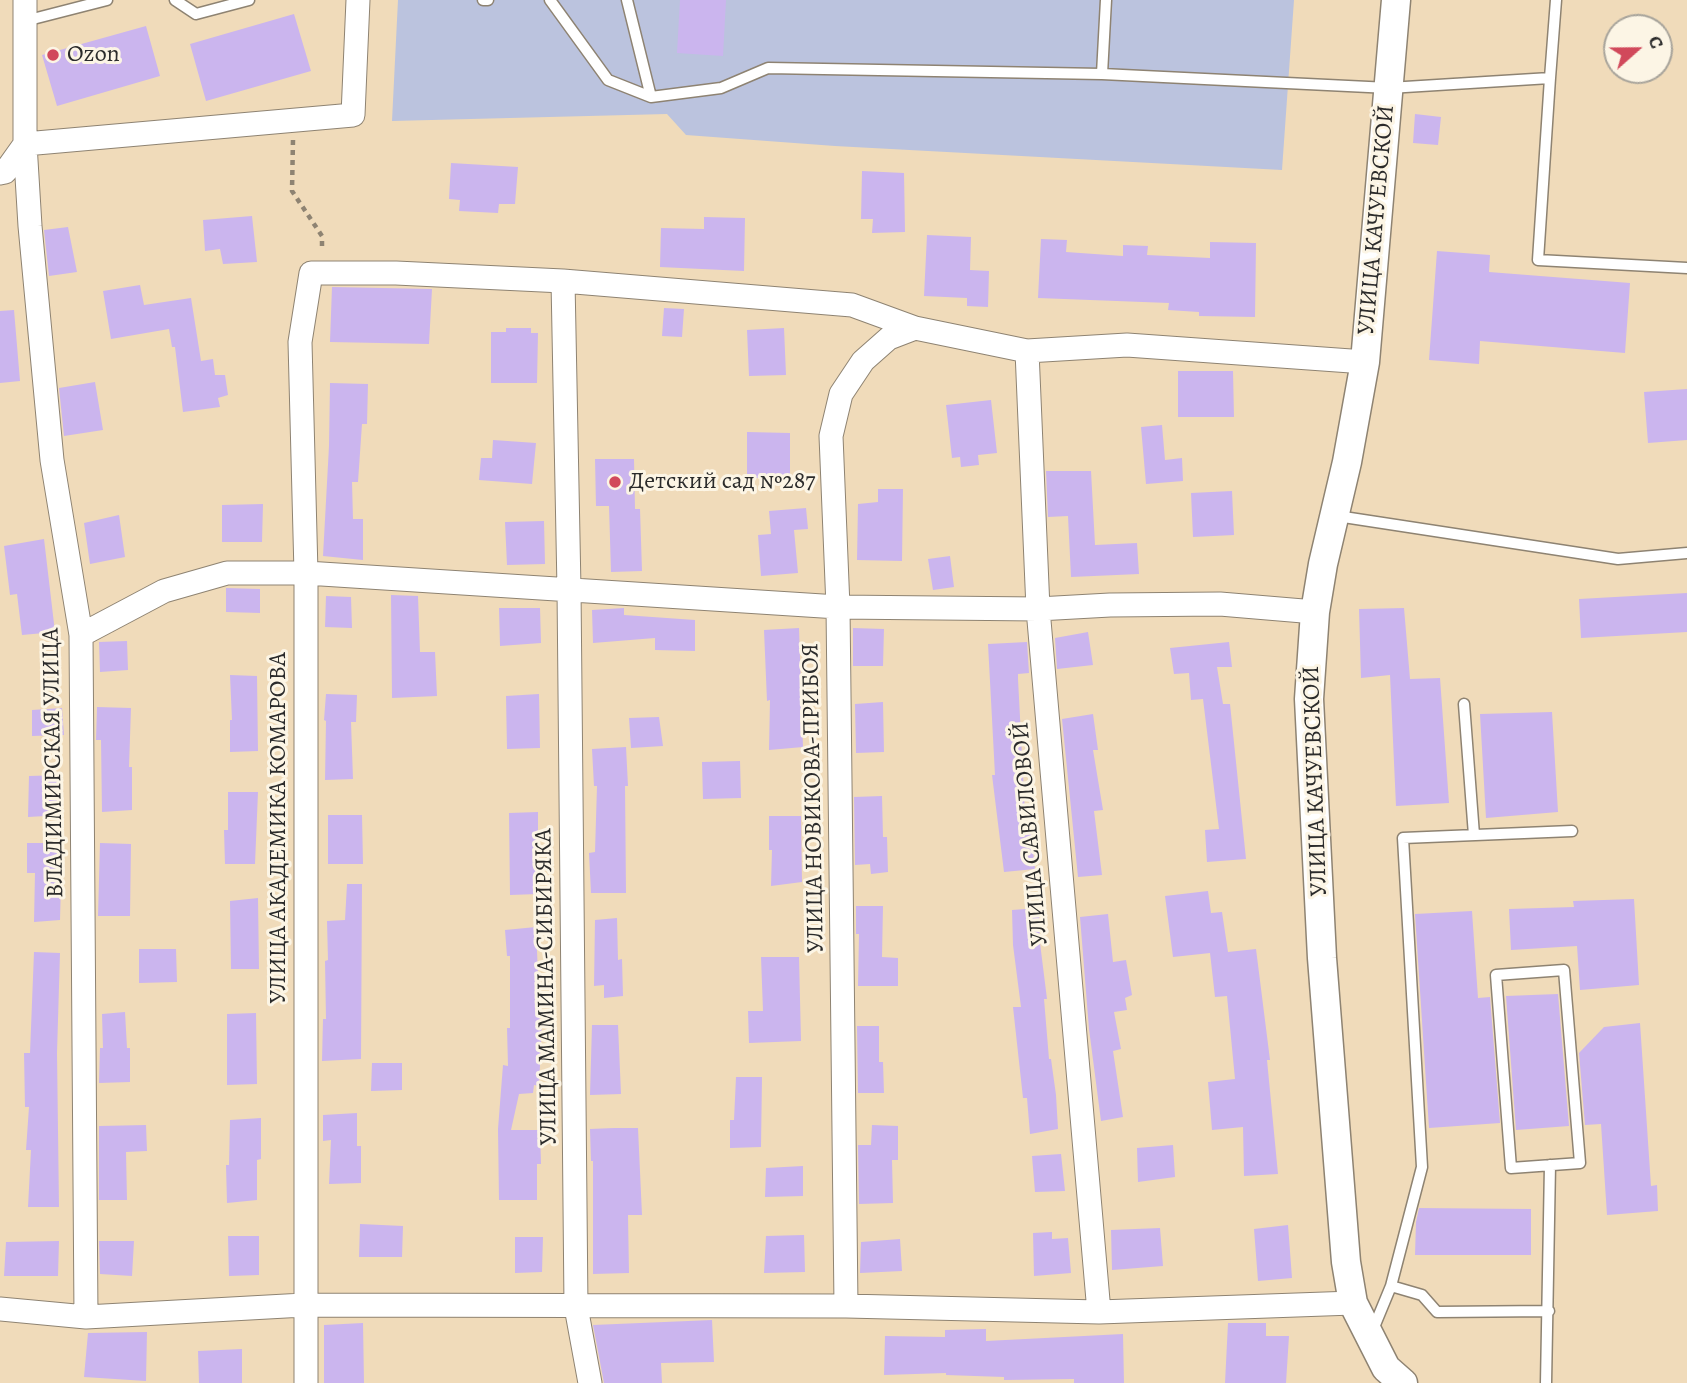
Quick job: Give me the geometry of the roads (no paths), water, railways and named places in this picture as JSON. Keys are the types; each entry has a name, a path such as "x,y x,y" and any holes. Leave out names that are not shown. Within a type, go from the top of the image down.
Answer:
{"street":[{"path":"0,173 5,172 25,144 353,115 358,0"},
{"name":"УЛИЦА КАЧУЕВСКОЙ","path":"1396,0 1365,362 1315,612 1309,699 1321,944 1346,1262 1353,1303 1386,1368 1403,1383"},
{"name":"ВЛАДИМИРСКАЯ УЛИЦА","path":"25,11 25,144 30,226 52,460 81,635 86,1317"},
{"name":"УЛИЦА АКАДЕМИКА КОМАРОВА","path":"306,1383 306,573 300,342 317,273 396,273 563,281"},
{"path":"563,281 852,304 915,328 1027,351 1127,345 1365,362"},
{"name":"УЛИЦА МАМИНА-СИБИРЯКА","path":"563,281 576,1307 590,1383"},
{"name":"УЛИЦА НОВИКОВА-ПРИБОЯ","path":"846,1306 838,607 831,436 841,394 863,361 889,338 915,328"},
{"name":"УЛИЦА САВИЛОВОЙ","path":"1027,351 1038,609 1100,1312"},
{"path":"81,635 163,591 227,573 306,573 838,607 1038,609 1220,604 1315,612"},
{"path":"0,1309 86,1317 304,1305 846,1306 1100,1312 1353,1303"}],"lane":[{"path":"25,11 107,0"},
{"path":"175,0 196,13 249,0"},
{"path":"550,0 608,80 651,97 721,88 768,68 1102,75 1389,88 1550,78"},
{"path":"627,0 651,97"},
{"path":"1102,75 1106,0"},
{"path":"1556,0 1538,260 1687,268"},
{"path":"1334,515 1618,559 1687,553"},
{"path":"1464,704 1474,835"},
{"path":"1370,1338 1391,1286 1422,1167 1403,838 1572,831"},
{"path":"1564,970 1580,1163 1550,1166 1511,1168 1496,975 1564,970"},
{"path":"1546,1383 1550,1166"},
{"path":"1391,1286 1422,1295 1437,1312 1549,1311"}],"place":[{"name":"Ozon","path":"53,55"},
{"name":"Детский сад №287","path":"615,482"}]}
